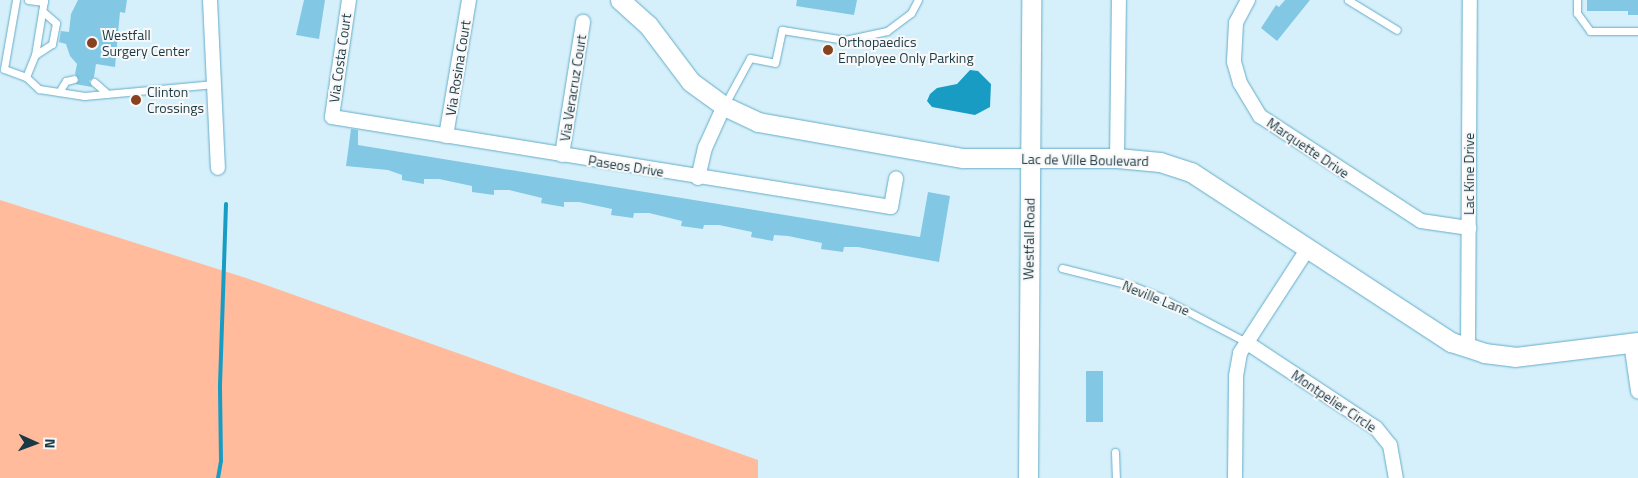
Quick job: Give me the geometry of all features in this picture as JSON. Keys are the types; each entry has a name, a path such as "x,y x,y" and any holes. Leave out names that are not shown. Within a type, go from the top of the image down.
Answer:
{"street":[{"path":"210,0 218,168"},
{"name":"Via Costa Court","path":"332,117 349,0"},
{"name":"Via Rosina Court","path":"446,136 469,0"},
{"name":"Lac de Ville Boulevard","path":"620,0 648,25 691,82 724,106 780,128 963,158 1117,158 1160,162 1191,172 1436,334 1468,348 1498,355 1538,356 1634,342"},
{"name":"Westfall Road","path":"1028,478 1031,0"},
{"path":"1117,158 1119,0"},
{"name":"Marquette Drive","path":"1248,0 1236,23 1234,62 1240,83 1260,116 1421,221 1469,228"},
{"name":"Lac Kine Drive","path":"1468,348 1470,0"},
{"name":"Via Veracruz Court","path":"562,155 583,22"},
{"path":"698,178 705,148 724,106"},
{"name":"Paseos Drive","path":"332,117 698,178 891,207 896,178"},
{"path":"1235,478 1237,361 1246,342 1307,250"},
{"name":"Montpelier Circle","path":"1246,342 1376,428 1390,446 1396,478"},
{"path":"1634,342 1638,391"}],"lane":[{"path":"16,0 4,69 26,76 39,89 84,96 214,84"},
{"path":"26,76 35,55 44,1 28,0"},
{"path":"724,106 750,58 775,63 782,30 845,40 887,31 912,13 918,0"},
{"path":"1348,0 1397,30"},
{"path":"1577,0 1577,13 1590,31 1638,31"},
{"path":"35,55 52,44 56,23 42,11"},
{"path":"59,92 66,81 74,79"},
{"path":"94,82 108,94"},
{"name":"Neville Lane","path":"1062,268 1133,286 1162,298 1246,342"},
{"path":"1115,452 1116,478"}],"shaded area":[{"path":"0,200 246,278 758,460 758,478 0,478"}],"water":[{"path":"970,70 978,71 991,84 990,107 975,115 932,107 927,101 930,94 937,88 957,84"}],"building":[{"name":"Westfall Surgery Center","path":"78,0 127,0 125,13 120,12 115,67 96,64 94,77 89,81 92,87 75,84 79,80 75,74 77,64 70,56 66,44 59,42 61,31 69,32 71,14"},
{"path":"304,0 325,0 319,39 296,35"},
{"path":"797,0 857,0 854,15 796,6"},
{"path":"1285,0 1310,0 1277,41 1261,28 1276,5 1279,7"},
{"path":"1587,0 1638,0 1638,15 1628,15 1628,11 1587,11"},
{"path":"351,129 358,130 358,145 920,237 928,192 950,196 939,262 858,247 844,247 843,252 821,249 822,243 788,236 774,235 773,241 751,237 752,232 719,225 704,225 703,229 681,226 682,221 649,213 634,213 633,218 611,215 612,209 579,202 564,202 564,207 541,203 542,198 509,190 494,190 494,195 472,192 472,186 439,179 424,179 424,184 402,180 402,175 388,170 346,166"},
{"path":"1086,371 1103,371 1103,422 1086,422"}],"waterway":[{"path":"218,478 221,461 220,385 226,204"}],"place":[{"name":"Westfall Surgery Center","path":"92,43"},
{"name":"Orthopaedics Employee Only Parking","path":"828,50"},
{"name":"Clinton Crossings","path":"136,100"}]}
